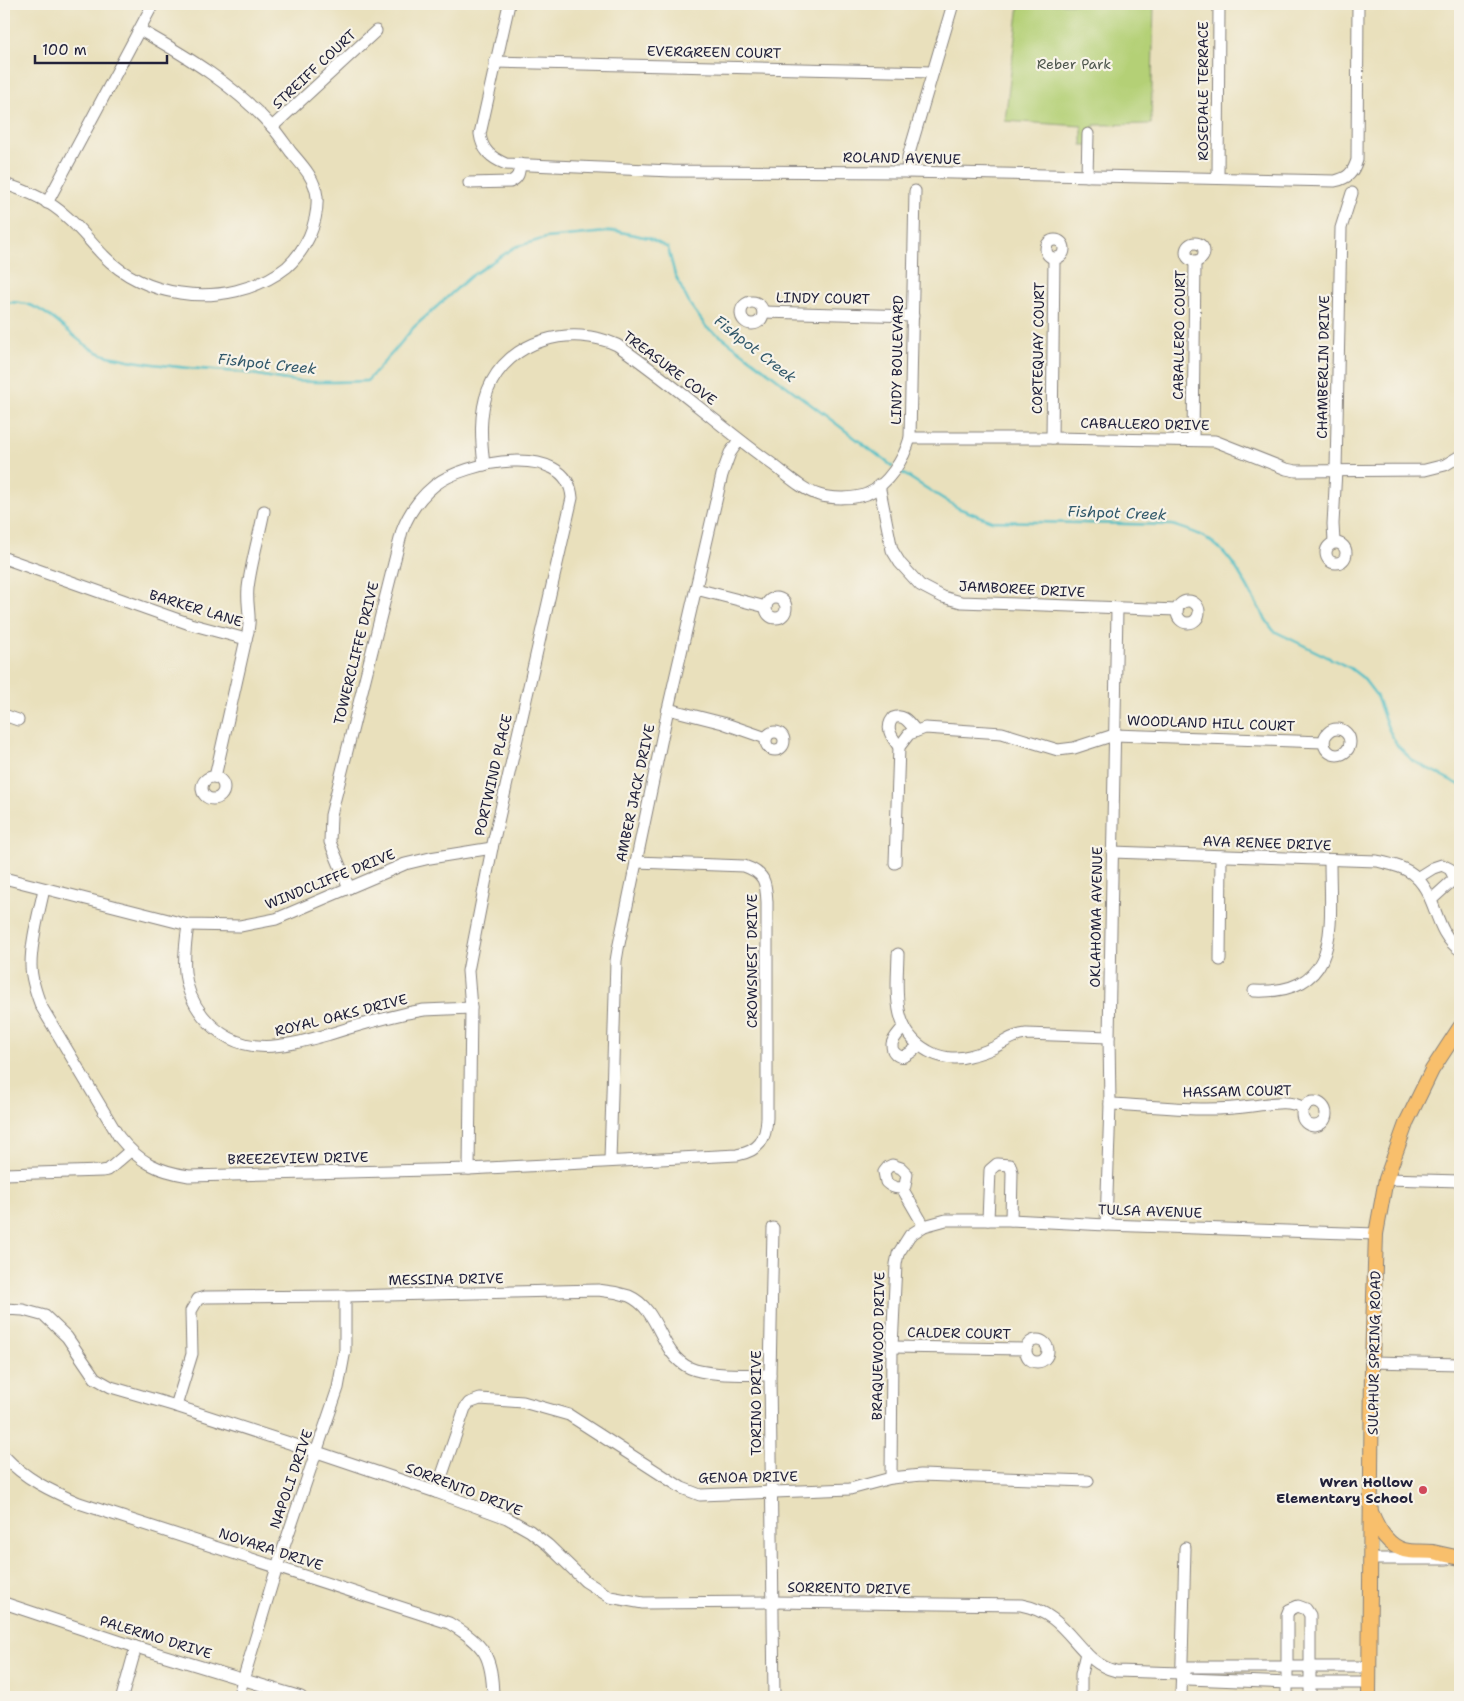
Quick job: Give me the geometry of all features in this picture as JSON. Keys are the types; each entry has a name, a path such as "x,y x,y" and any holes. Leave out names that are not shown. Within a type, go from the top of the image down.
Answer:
{"main road":[{"name":"SULPHUR SPRING ROAD","path":"1369,1697 1372,1362 1376,1234 1386,1179 1407,1121 1436,1064 1460,1027"},
{"path":"1371,1512 1378,1528 1398,1548 1407,1551 1433,1552 1460,1559"}],"street":[{"path":"47,203 154,4"},
{"path":"495,62 509,4"},
{"path":"907,172 908,157 953,4"},
{"name":"ROSEDALE TERRACE","path":"1218,178 1219,4"},
{"name":"ROLAND AVENUE","path":"495,62 481,124 481,143 491,157 506,164 672,171 907,172 1335,181 1348,176 1355,167 1357,153 1358,4"},
{"path":"4,184 18,188 66,215 103,256 121,271 142,282 179,293 216,295 239,290 269,278 299,256 313,228 317,197 305,167 272,128 244,100 213,74 140,30"},
{"name":"STREIFF COURT","path":"272,128 376,32"},
{"name":"EVERGREEN COURT","path":"495,62 933,72"},
{"path":"1088,134 1088,176"},
{"path":"469,183 510,182 516,180 520,164"},
{"name":"LINDY BOULEVARD","path":"909,443 915,190"},
{"name":"CHAMBERLIN DRIVE","path":"1334,542 1341,228 1352,194"},
{"name":"CORTEQUAY COURT","path":"1052,438 1054,259"},
{"name":"CABALLERO COURT","path":"1193,439 1195,262"},
{"name":"LINDY COURT","path":"763,312 913,316"},
{"name":"TREASURE COVE","path":"484,465 482,441 483,414 488,389 497,373 508,361 532,344 563,335 588,336 606,340 617,345 739,440 806,489 827,497 847,497 868,493 883,482"},
{"name":"CABALLERO DRIVE","path":"909,443 1052,438 1215,440 1286,469 1296,471 1425,470 1445,465 1460,456"},
{"name":"AMBER JACK DRIVE","path":"610,1161 616,961 668,709 722,475 730,453 739,440"},
{"path":"883,482 909,443"},
{"name":"PORTWIND PLACE","path":"469,1169 471,1008 468,971 492,848 572,498 566,481 560,474 534,462 514,460 484,465"},
{"name":"TOWERCLIFFE DRIVE","path":"349,888 330,842 331,815 402,531 407,517 415,504 436,484 467,469 484,465"},
{"name":"JAMBOREE DRIVE","path":"883,482 892,550 911,576 920,585 933,593 952,601 961,602 1177,610"},
{"path":"246,638 250,620 249,585 264,511"},
{"name":"BARKER LANE","path":"4,558 190,624 246,638 215,777"},
{"path":"696,589 766,607"},
{"name":"OKLAHOMA AVENUE","path":"1106,1225 1110,1104 1112,852 1117,609"},
{"path":"668,709 723,722 766,738"},
{"path":"4,715 18,720"},
{"path":"895,863 899,747 888,726 892,718 900,716 916,731 909,734 899,747"},
{"name":"WOODLAND HILL COURT","path":"916,731 926,728 1002,732 1058,750 1074,748 1114,735 1324,742"},
{"name":"WINDCLIFFE DRIVE","path":"4,878 188,925 227,927 276,919 417,861 492,848"},
{"name":"AVA RENEE DRIVE","path":"1112,852 1330,861 1377,861 1401,868 1417,878 1431,900 1444,934 1460,950"},
{"path":"1220,960 1221,856"},
{"path":"1254,991 1271,992 1294,986 1305,980 1322,963 1330,937 1330,861"},
{"name":"CROWSNEST DRIVE","path":"636,862 744,866 758,873 763,878 766,885 767,902 767,1118 765,1136 760,1144"},
{"path":"1417,878 1442,865 1450,869 1454,877 1452,881 1431,900"},
{"name":"BREEZEVIEW DRIVE","path":"44,889 33,942 31,964 34,985 46,1014 119,1137 130,1151 149,1165 174,1174 188,1176 469,1169 737,1155 754,1150 760,1144"},
{"name":"ROYAL OAKS DRIVE","path":"188,925 184,954 184,974 194,1002 217,1030 250,1046 283,1046 424,1010 471,1008"},
{"path":"898,954 898,1010 904,1026 911,1038 919,1046 936,1055 950,1058 966,1057 983,1052 1017,1035 1026,1034 1110,1037"},
{"path":"904,1026 893,1041 892,1049 894,1052 900,1056 906,1056 919,1046"},
{"name":"HASSAM COURT","path":"1110,1104 1228,1109 1277,1103 1296,1103 1304,1108"},
{"path":"4,1174 108,1170 130,1151"},
{"path":"988,1220 990,1170 997,1164 1010,1165 1012,1172 1011,1220"},
{"path":"1386,1179 1460,1181"},
{"path":"902,1188 924,1226"},
{"name":"TULSA AVENUE","path":"924,1226 946,1220 1011,1220 1376,1234"},
{"name":"BRAQUEWOOD DRIVE","path":"891,1478 892,1347 896,1264 898,1254 910,1235 924,1226"},
{"name":"TORINO DRIVE","path":"773,1228 770,1374 774,1697"},
{"name":"MESSINA DRIVE","path":"176,1406 192,1354 191,1311 198,1299 205,1297 598,1290 630,1297 645,1309 654,1319 672,1354 692,1369 703,1372 770,1374"},
{"name":"NAPOLI DRIVE","path":"238,1697 277,1567 338,1388 344,1362 345,1296"},
{"name":"SORRENTO DRIVE","path":"4,1309 23,1310 45,1316 67,1337 90,1372 103,1383 436,1492 507,1518 530,1531 548,1545 585,1581 610,1597 643,1603 772,1602 1021,1605 1042,1610 1052,1617 1062,1625 1086,1653 1106,1669 1181,1673 1188,1679 1288,1683 1370,1683"},
{"name":"CALDER COURT","path":"892,1347 1026,1350"},
{"path":"1372,1362 1460,1364"},
{"name":"GENOA DRIVE","path":"436,1492 464,1408 469,1403 480,1399 523,1402 569,1415 649,1467 692,1493 700,1495 850,1489 891,1478 921,1475 1088,1481"},
{"name":"NOVARA DRIVE","path":"4,1456 12,1465 31,1479 51,1491 79,1503 403,1608 455,1627 470,1636 484,1651 493,1678 493,1697"},
{"path":"1181,1697 1185,1548"},
{"path":"1371,1559 1460,1559"},
{"name":"PALERMO DRIVE","path":"4,1603 136,1647 300,1697"},
{"path":"1288,1697 1287,1615 1290,1610 1298,1606 1306,1609 1310,1615 1310,1697"},
{"path":"122,1697 136,1647"},
{"path":"1080,1697 1081,1674 1086,1653"},
{"name":"SORRENTO DRIVE","path":"1181,1673 1189,1666 1370,1667"}],"green space":[{"name":"Reber Park","path":"1019,4 1154,4 1151,124 1094,125 1093,145 1082,145 1082,126 1005,121"}],"waterway":[{"name":"Fishpot Creek","path":"4,303 19,303 32,306 44,312 89,348 112,357 183,368 238,372 294,381 367,381 414,327 471,276 515,247 546,238 616,231 649,238 668,248 675,275 689,303 707,328 722,337 892,466"},
{"name":"Fishpot Creek","path":"899,471 958,508 992,521 1172,525 1208,539 1227,556 1274,631 1350,668 1363,678 1376,695 1388,728 1397,745 1413,761 1460,785"}],"place":[{"name":"Wren Hollow Elementary School","path":"1423,1490"}]}
